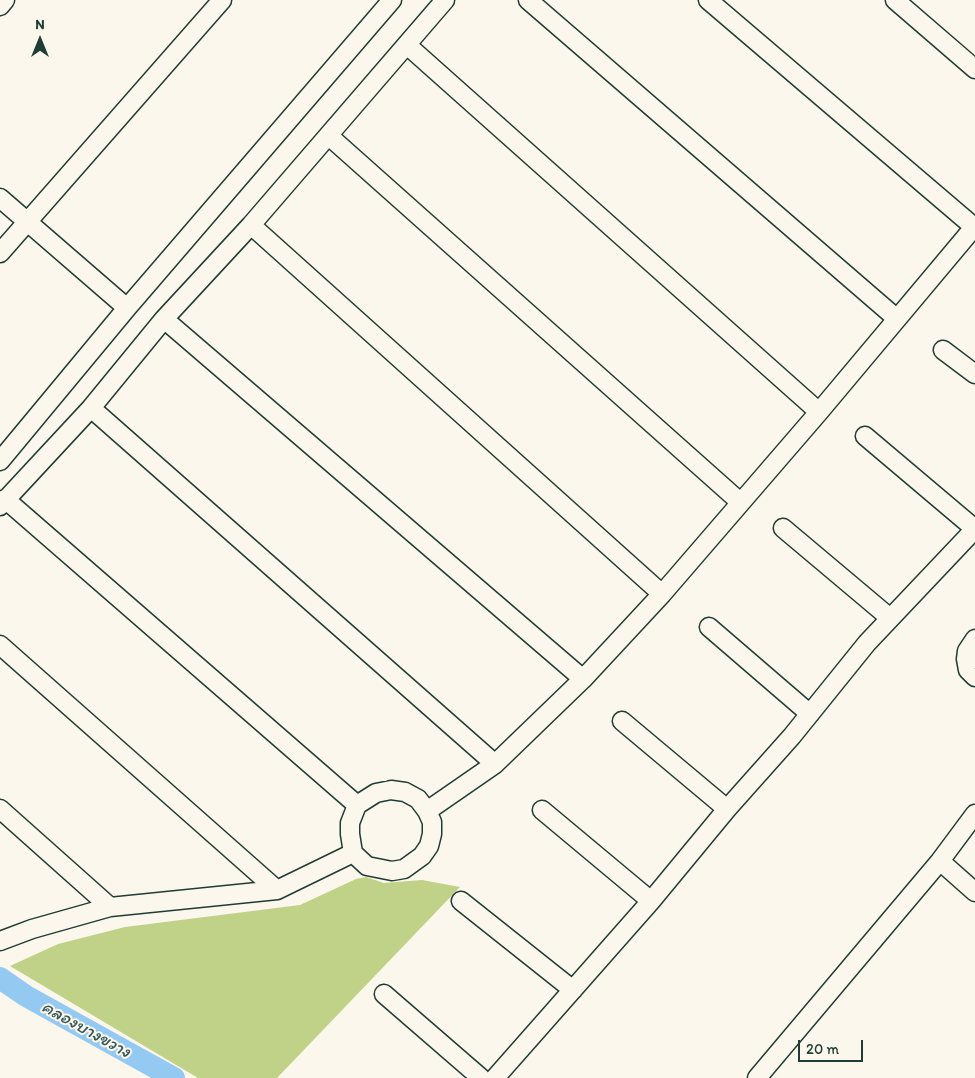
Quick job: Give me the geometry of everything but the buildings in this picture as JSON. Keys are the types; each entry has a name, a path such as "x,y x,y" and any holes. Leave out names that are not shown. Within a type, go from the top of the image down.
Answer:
{"street":[{"path":"0,6 5,0"},
{"path":"0,252 222,0"},
{"path":"0,461 127,308 392,0"},
{"path":"357,805 3,502 91,408 164,319 251,225 445,0"},
{"path":"528,0 896,318"},
{"path":"427,811 495,764 583,678 662,594 819,412 974,226 708,0"},
{"path":"895,0 975,69"},
{"path":"407,45 819,412"},
{"path":"329,136 740,502"},
{"path":"0,198 127,308"},
{"path":"251,225 662,594"},
{"path":"164,319 583,678"},
{"path":"943,350 975,374"},
{"path":"91,408 495,764"},
{"path":"495,1078 651,901 890,618 975,529 865,436"},
{"path":"783,528 890,618"},
{"path":"709,627 810,714"},
{"path":"975,639 967,651 966,659 968,670 975,677"},
{"path":"0,645 277,890"},
{"path":"622,721 727,809"},
{"path":"391,790 405,792 418,799 427,811 432,828 429,846 422,856 404,869 378,870 367,866 353,853 350,823 357,805 376,793 391,790"},
{"path":"0,809 110,907"},
{"path":"542,810 651,901"},
{"path":"758,1078 940,861 975,814"},
{"path":"0,941 32,929 110,907 277,890 353,853"},
{"path":"940,861 975,892"},
{"path":"461,901 572,990"},
{"path":"384,994 481,1078"}],"green space":[{"path":"366,877 384,883 422,880 460,887 277,1078 198,1078 10,966 58,944 125,927 300,905 356,879"}],"waterway":[{"name":"คลองบางขวาง","path":"0,978 26,996 174,1078"}]}
